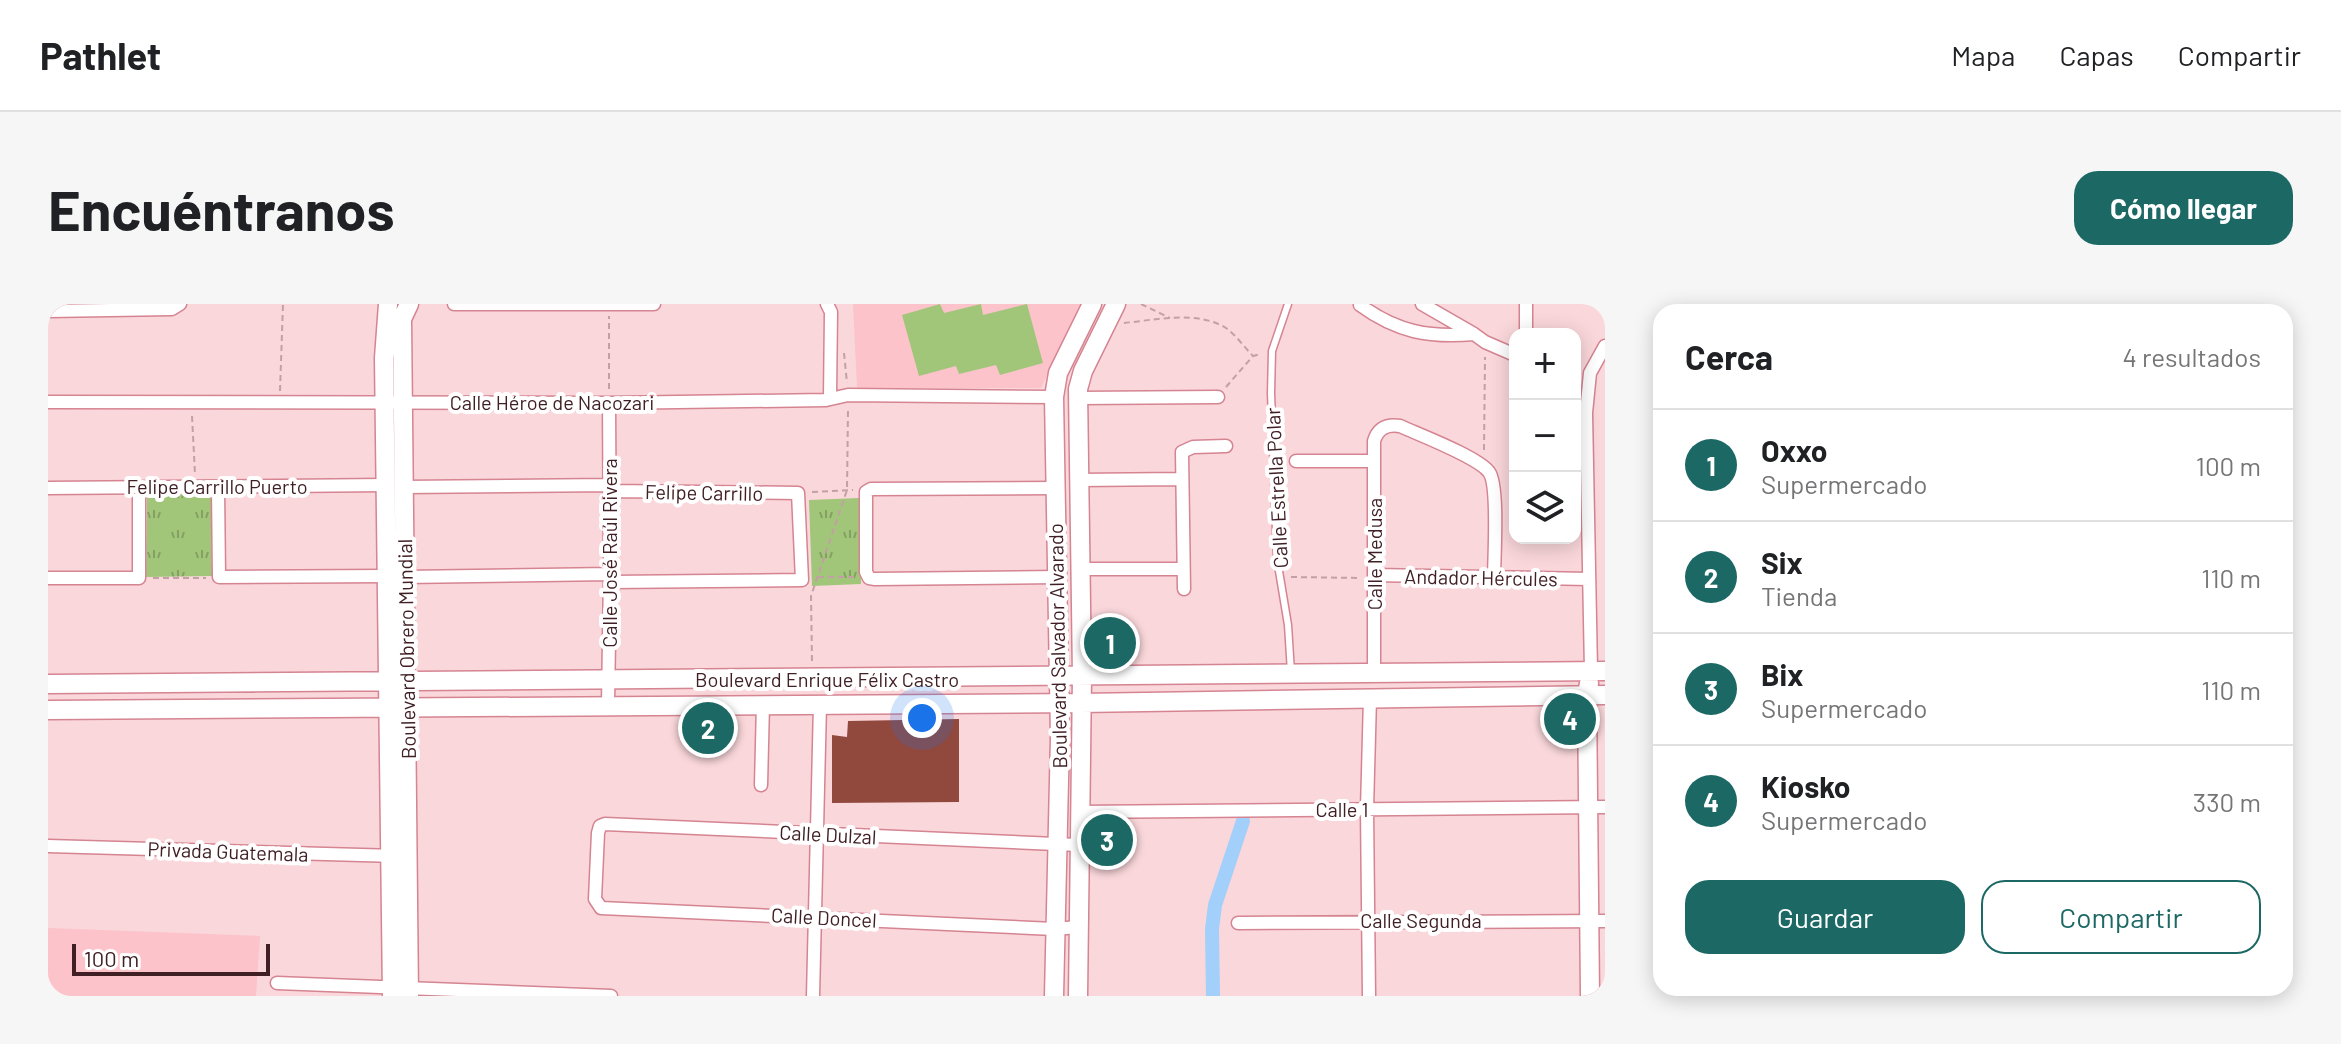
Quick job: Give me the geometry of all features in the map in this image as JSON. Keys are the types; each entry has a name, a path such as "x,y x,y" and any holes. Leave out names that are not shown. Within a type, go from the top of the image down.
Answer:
{"main road":[{"name":"Boulevard Obrero Mundial","path":"388,304 384,342 394,402"},
{"name":"Boulevard Obrero Mundial","path":"400,992 399,856 406,707 396,682 386,576 395,537 394,402 402,319 409,304"},
{"name":"Boulevard Salvador Alvarado","path":"1054,996 1059,677 1054,397 1058,373 1092,304"},
{"name":"Boulevard Salvador Alvarado","path":"1078,996 1082,677 1078,398 1083,371 1116,304"},
{"path":"1056,457 1079,456"},
{"name":"Boulevard Obrero Mundial","path":"395,537 405,577 396,682 387,707 399,856"},
{"path":"1058,607 1080,607"},
{"path":"1590,996 1597,921 1598,671"},
{"name":"Boulevard Enrique Félix Castro","path":"48,684 1598,671"},
{"name":"Boulevard Enrique Félix Castro","path":"48,710 1081,703 1596,695"}],"street":[{"path":"454,304 654,304"},
{"path":"827,304 831,312 830,397"},
{"path":"1360,304 1380,320 1403,329 1480,338"},
{"path":"1422,304 1509,352"},
{"path":"1526,304 1526,328"},
{"path":"48,311 172,309 178,306"},
{"path":"1598,671 1589,579 1588,391 1590,373 1605,346"},
{"path":"1581,387 1588,391"},
{"name":"Calle Héroe de Nacozari","path":"48,402 609,403 826,400 848,395 1054,397"},
{"path":"1078,398 1218,397"},
{"name":"Calle José Raúl Rivera","path":"608,704 609,403"},
{"name":"Calle Medusa","path":"1374,674 1376,434 1386,426 1400,426 1484,467"},
{"path":"1184,589 1182,452 1193,447 1226,446"},
{"path":"1296,461 1374,461"},
{"path":"1484,467 1494,488 1494,578"},
{"path":"1078,480 1182,479"},
{"path":"48,578 139,578 139,487"},
{"path":"218,487 219,577 386,576"},
{"name":"Felipe Carrillo Puerto","path":"48,488 610,488"},
{"name":"Felipe Carrillo","path":"610,488 798,493"},
{"path":"1056,488 871,489 866,492 866,572 869,578 1057,577"},
{"path":"405,577 802,580 798,493"},
{"path":"1079,569 1183,569"},
{"name":"Andador Hércules","path":"1374,575 1589,579"},
{"path":"1369,996 1367,809 1370,698"},
{"path":"761,785 763,704"},
{"path":"813,996 820,704"},
{"name":"Calle 1","path":"1078,812 1597,807"},
{"name":"Calle Dulzal","path":"597,903 597,846 600,826 605,824 1078,845"},
{"name":"Privada Guatemala","path":"48,846 399,856"},
{"name":"Calle Doncel","path":"597,903 601,908 1054,929 1078,927"},
{"name":"Calle Segunda","path":"1238,923 1597,921"},
{"path":"277,983 400,992 611,996"}],"lane":[{"name":"Calle Estrella Polar","path":"1288,304 1272,351 1272,460 1277,559 1288,625 1291,675"}],"path":[{"path":"281,402 283,304"},
{"path":"609,304 609,403"},
{"path":"1141,304 1171,319"},
{"path":"1106,324 1186,318 1214,323 1228,329 1253,356"},
{"path":"1480,338 1484,467"},
{"path":"813,679 811,596 847,490 848,395 844,348"},
{"path":"1218,397 1253,356 1272,351"},
{"path":"192,402 195,487"},
{"path":"798,493 866,492"},
{"path":"1281,577 1363,578 1374,575"},
{"path":"139,578 219,577"},
{"path":"817,577 869,578"}],"shaded area":[{"path":"853,304 1081,304 1041,388 857,388"},
{"path":"48,928 260,936 256,996 48,996"}],"green space":[{"path":"940,304 944,313 981,304 983,315 1027,304 1043,363 1000,375 996,365 959,374 956,366 919,376 902,315"},
{"path":"211,493 212,576 146,577 147,494"},
{"path":"859,498 861,584 812,586 809,500"}],"building":[{"path":"1093,622 1123,622 1123,652 1097,652"},
{"path":"959,719 959,802 832,803 832,735 847,737 848,721"}],"waterway":[{"path":"1213,996 1212,929 1215,905 1243,821"}],"place":[{"name":"Oxxo","path":"1110,643"},
{"name":"Kiosko","path":"1570,719"},
{"name":"Six","path":"708,728"},
{"name":"Bix","path":"1107,840"}]}
